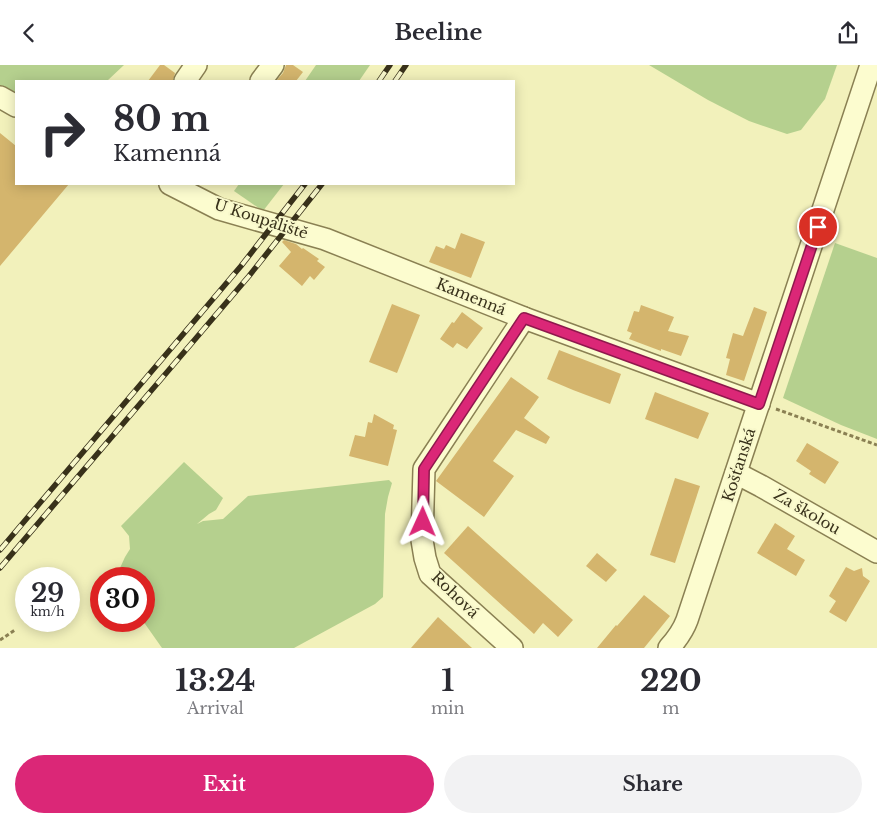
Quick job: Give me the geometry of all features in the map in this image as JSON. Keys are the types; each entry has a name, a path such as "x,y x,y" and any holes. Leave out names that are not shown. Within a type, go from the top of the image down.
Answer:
{"street":[{"path":"186,80 196,65"},
{"path":"262,80 273,65"},
{"name":"Košťanská","path":"669,648 684,629 871,65"},
{"path":"0,97 15,105"},
{"name":"U Koupaliště","path":"181,186 219,209 325,239"},
{"name":"Kamenná","path":"325,239 524,318 759,404"},
{"name":"Rohová","path":"512,648 430,574 422,540 424,469 524,318"},
{"name":"Za školou","path":"736,473 761,485 877,552"}],"path":[{"path":"759,404 779,409 877,445"},
{"path":"0,640 15,629"}],"green space":[{"path":"0,65 124,65 108,80 15,80 15,94 0,93"},
{"path":"316,65 370,65 360,80 306,80"},
{"path":"649,65 837,65 825,99 801,130 787,134 749,121 708,100"},
{"path":"238,185 283,185 263,211 234,191"},
{"path":"835,243 877,258 877,439 841,425 783,398"},
{"path":"184,462 223,498 216,510 197,524 203,521 223,519 248,496 389,480 392,483 385,514 383,597 375,604 294,648 162,648 151,632 155,632 155,567 120,567 130,549 129,536 121,526"}],"building":[{"path":"160,65 164,65 175,73 173,80 149,80"},
{"path":"286,65 293,65 303,72 297,80 277,80 283,73"},
{"path":"0,133 15,145 15,185 68,185 0,266"},
{"path":"461,233 485,242 471,278 429,262 436,246 444,249 446,245 455,249"},
{"path":"284,240 303,248 319,259 317,261 325,267 314,280 310,276 302,286 279,266 291,252 282,242"},
{"path":"392,304 420,315 397,373 369,362"},
{"path":"641,305 674,317 668,331 689,336 681,356 629,339 632,333 627,331 634,311 639,312"},
{"path":"754,307 767,312 744,381 726,375 730,359 726,358 733,333 743,336"},
{"path":"462,312 483,328 467,349 457,343 453,348 440,339"},
{"path":"559,350 621,374 610,404 547,379"},
{"path":"511,377 539,397 524,418 550,437 546,444 516,430 493,461 514,476 484,517 436,481"},
{"path":"655,392 709,413 698,439 645,419"},
{"path":"374,414 394,425 393,429 397,430 388,466 349,456 355,435 365,437 368,422 372,423"},
{"path":"807,443 839,462 825,484 809,474 811,471 796,461"},
{"path":"675,478 700,486 675,563 650,555"},
{"path":"775,523 795,536 787,549 805,560 796,576 757,553"},
{"path":"468,526 573,620 558,637 543,623 534,634 444,553"},
{"path":"597,553 617,570 606,582 586,566"},
{"path":"846,567 854,571 862,568 863,576 870,581 846,622 829,612 836,601 829,596"},
{"path":"644,595 670,616 644,648 597,648 616,625"},
{"path":"438,617 472,648 411,648"}],"railway":[{"path":"380,80 390,65"},
{"path":"396,80 406,65"},
{"path":"0,550 241,266 304,185"},
{"path":"0,568 249,276 321,185"}],"route":[{"path":"423,522 424,469 524,318 759,404 818,227"}]}
